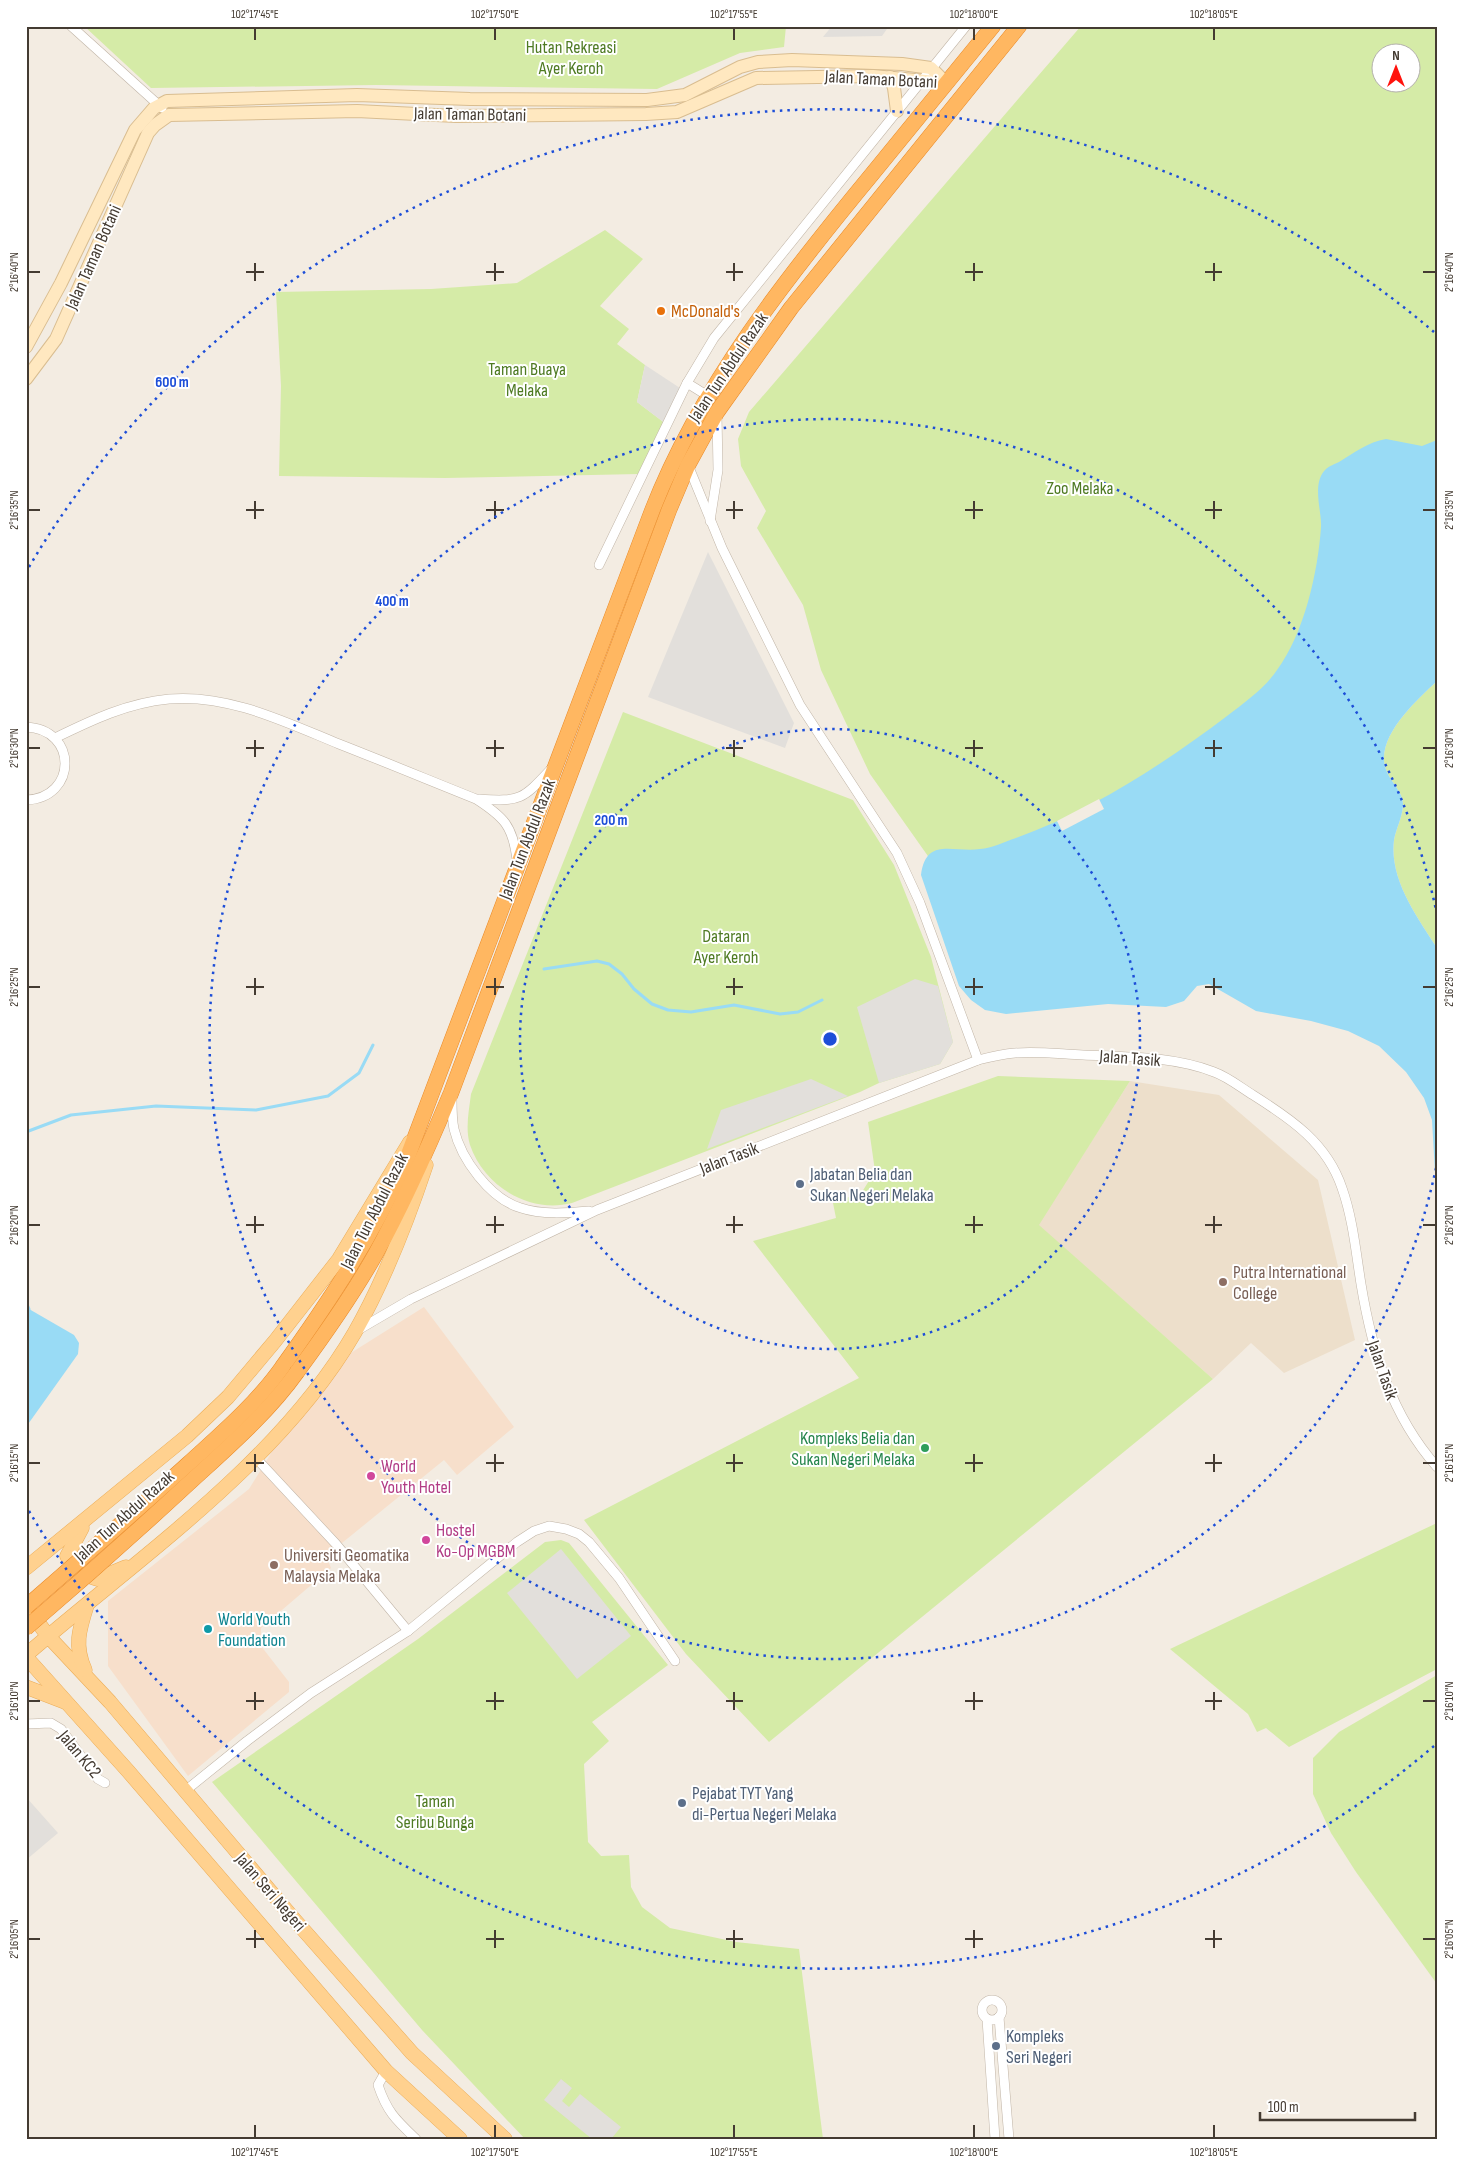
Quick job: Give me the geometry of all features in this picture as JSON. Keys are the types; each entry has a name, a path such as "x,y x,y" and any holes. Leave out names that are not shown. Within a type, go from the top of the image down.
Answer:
{"highway":[{"name":"Jalan Tun Abdul Razak","path":"26,1628 102,1563 229,1446 283,1391 290,1369 363,1248 388,1201 417,1131 665,477 690,427 708,396 791,274 993,26"},
{"name":"Jalan Tun Abdul Razak","path":"26,1607 145,1503 245,1412 270,1385 290,1369 321,1339 375,1255 451,1093 669,510 688,466 717,412 791,308 1019,26"},
{"path":"942,120 948,102 946,83 967,78 986,67"}],"main road":[{"path":"26,1568 187,1436 228,1397 275,1341 339,1259 417,1131"},
{"path":"26,1656 221,1490 255,1457 297,1411 330,1369 354,1333 390,1262 408,1218 428,1159 434,1132"},
{"path":"89,1517 74,1540 67,1556 77,1572 97,1579 138,1562"},
{"path":"26,1554 44,1554"},
{"path":"87,1605 80,1626 78,1648 79,1656 90,1680"},
{"name":"Jalan Seri Negeri","path":"26,1607 48,1636 90,1680 293,1918 412,2053 505,2139"},
{"name":"Jalan Seri Negeri","path":"26,1656 386,2071 460,2139"},
{"path":"26,1687 68,1703"}],"street":[{"path":"71,26 169,115"},
{"path":"599,565 688,383 714,338 966,26"},
{"name":"Jalan Taman Botani","path":"26,347 61,283 135,130 158,104 167,101 181,99 357,95 470,99 647,100 685,95 740,67 758,62 792,60 883,62 931,68 946,83"},
{"path":"890,77 894,88 896,111"},
{"name":"Jalan Taman Botani","path":"26,379 56,339 148,133 155,125 169,115 358,111 456,116 646,114 677,112 756,78 890,77 920,82 946,83"},
{"path":"688,383 708,396"},
{"path":"710,522 718,470 717,412"},
{"path":"688,466 710,522 800,705 897,853 920,903 978,1060"},
{"path":"55,738 108,712 138,704 170,699 216,701 240,705 476,799 497,812 506,822 515,847 517,868"},
{"path":"26,727 38,728 55,738 62,747 65,758 62,780 55,789 46,796 36,800 26,800"},
{"path":"476,799 515,800 528,794 556,763"},
{"name":"Jalan Tasik","path":"354,1333 411,1299 597,1210 978,1060 998,1055 1029,1052 1168,1061 1201,1068 1224,1077 1293,1120 1316,1144 1334,1167 1348,1210 1366,1315 1383,1375 1394,1404 1408,1430 1437,1467"},
{"name":"Jalan Tasik","path":"451,1093 454,1128 460,1150 474,1172 498,1196 520,1208 559,1214 597,1210"},
{"path":"255,1457 336,1544 408,1631"},
{"path":"185,1792 247,1741 311,1693 408,1631 517,1542 534,1531 549,1526 579,1534 589,1542 619,1578 675,1662"},
{"name":"Jalan KC2","path":"26,1724 51,1723 61,1728 98,1780 105,1783"},
{"path":"999,2017 993,2020 987,2019 982,2014 981,2008 988,2000 995,2000 1000,2004 1002,2011 999,2017 1009,2139"},
{"path":"987,2019 995,2139"},
{"path":"386,2071 378,2085 382,2095 393,2118 416,2139"}],"shaded area":[{"path":"832,26 889,26 882,36 823,37"},
{"path":"645,365 683,390 666,424 637,402"},
{"path":"708,552 794,723 785,748 648,697"},
{"path":"915,979 938,986 953,1042 940,1064 879,1083 857,1007"},
{"path":"811,1079 848,1096 707,1149 721,1110"},
{"name":"Putra International College","path":"1130,1081 1219,1095 1318,1180 1355,1340 1284,1373 1251,1343 1213,1379 1038,1225"},
{"path":"424,1307 514,1427 457,1475 444,1460 326,1556 331,1568 261,1628 261,1646 289,1682 289,1692 188,1776 108,1666 108,1601 249,1489 273,1450 346,1356"},
{"path":"561,1549 631,1636 577,1679 507,1593"},
{"path":"26,1797 58,1833 26,1860"},
{"path":"561,2079 572,2088 562,2101 569,2107 580,2094 621,2127 611,2139 592,2139 544,2100"}],"green space":[{"name":"Hutan Rekreasi Ayer Keroh","path":"84,26 786,26 784,47 740,53 657,89 376,85 151,88"},
{"name":"Zoo Melaka","path":"1081,26 1437,26 1437,479 1293,757 954,893 870,774 821,670 803,605 757,528 766,511 741,466 738,439 749,412"},
{"name":"Taman Buaya Melaka","path":"605,230 643,259 600,306 629,329 617,344 645,365 637,402 666,424 639,474 445,478 279,476 281,386 276,292 431,289 517,283"},
{"path":"1437,681 1437,948 1406,897 1396,869 1394,840 1403,801 1387,772 1384,760 1386,747 1398,722"},
{"name":"Dataran Ayer Keroh","path":"623,712 853,800 894,865 931,957 953,1042 940,1064 879,1083 572,1203 540,1204 510,1194 486,1173 477,1160 470,1145 468,1132 471,1094"},
{"name":"Kompleks Belia dan Sukan Negeri Melaka","path":"998,1076 1130,1081 1039,1225 1213,1379 769,1742 686,1654 584,1520 859,1378 753,1241 836,1218 833,1203 862,1192 875,1171 868,1122"},
{"path":"1437,1523 1437,1669 1289,1747 1266,1728 1257,1732 1248,1714 1170,1649"},
{"name":"Taman Seribu Bunga","path":"561,1540 569,1543 668,1665 592,1722 609,1741 584,1764 588,1842 601,1856 629,1855 631,1887 642,1907 670,1928 736,1942 799,1949 823,2139 525,2139 422,2030 212,1782 418,1639 545,1542"},
{"path":"1437,1675 1437,1984 1356,1872 1331,1833 1313,1794 1313,1758 1339,1732"}],"water":[{"path":"1386,439 1422,446 1437,440 1437,681 1398,722 1386,747 1384,760 1387,772 1403,801 1394,840 1396,869 1406,897 1437,948 1437,1208 1432,1120 1424,1098 1406,1072 1379,1046 1348,1031 1311,1021 1256,1011 1209,984 1197,986 1184,1001 1166,1007 1108,1004 1006,1014 985,1010 971,1000 959,986 921,875 924,863 929,855 935,851 942,849 970,850 994,846 1045,827 1099,800 1177,752 1227,716 1260,689 1272,677 1287,655 1295,639 1308,602 1317,563 1321,527 1318,489 1322,475 1326,469 1361,448"},
{"path":"29,1309 74,1335 79,1343 78,1354 26,1427 26,1310"}],"pier":[{"path":"1099,799 1104,809 1062,831 1057,821"}],"waterway":[{"path":"544,969 597,961 609,964 622,974 634,989 652,1004 668,1010 691,1012 734,1005 780,1014 798,1012 822,1000"},
{"path":"26,1132 71,1115 156,1106 256,1110 328,1096 359,1073 373,1045"},
{"path":"26,1302 29,1309"}],"place":[{"name":"McDonald's","path":"661,311"},
{"name":"Jabatan Belia dan Sukan Negeri Melaka","path":"800,1184"},
{"name":"Putra International College","path":"1223,1282"},
{"name":"Kompleks Belia dan Sukan Negeri Melaka","path":"925,1448"},
{"name":"World Youth Hotel","path":"371,1476"},
{"name":"Hostel Ko-Op MGBM","path":"426,1540"},
{"name":"Universiti Geomatika Malaysia Melaka","path":"274,1565"},
{"name":"World Youth Foundation","path":"208,1629"},
{"name":"Pejabat TYT Yang di-Pertua Negeri Melaka","path":"682,1803"},
{"name":"Kompleks Seri Negeri","path":"996,2046"}]}
